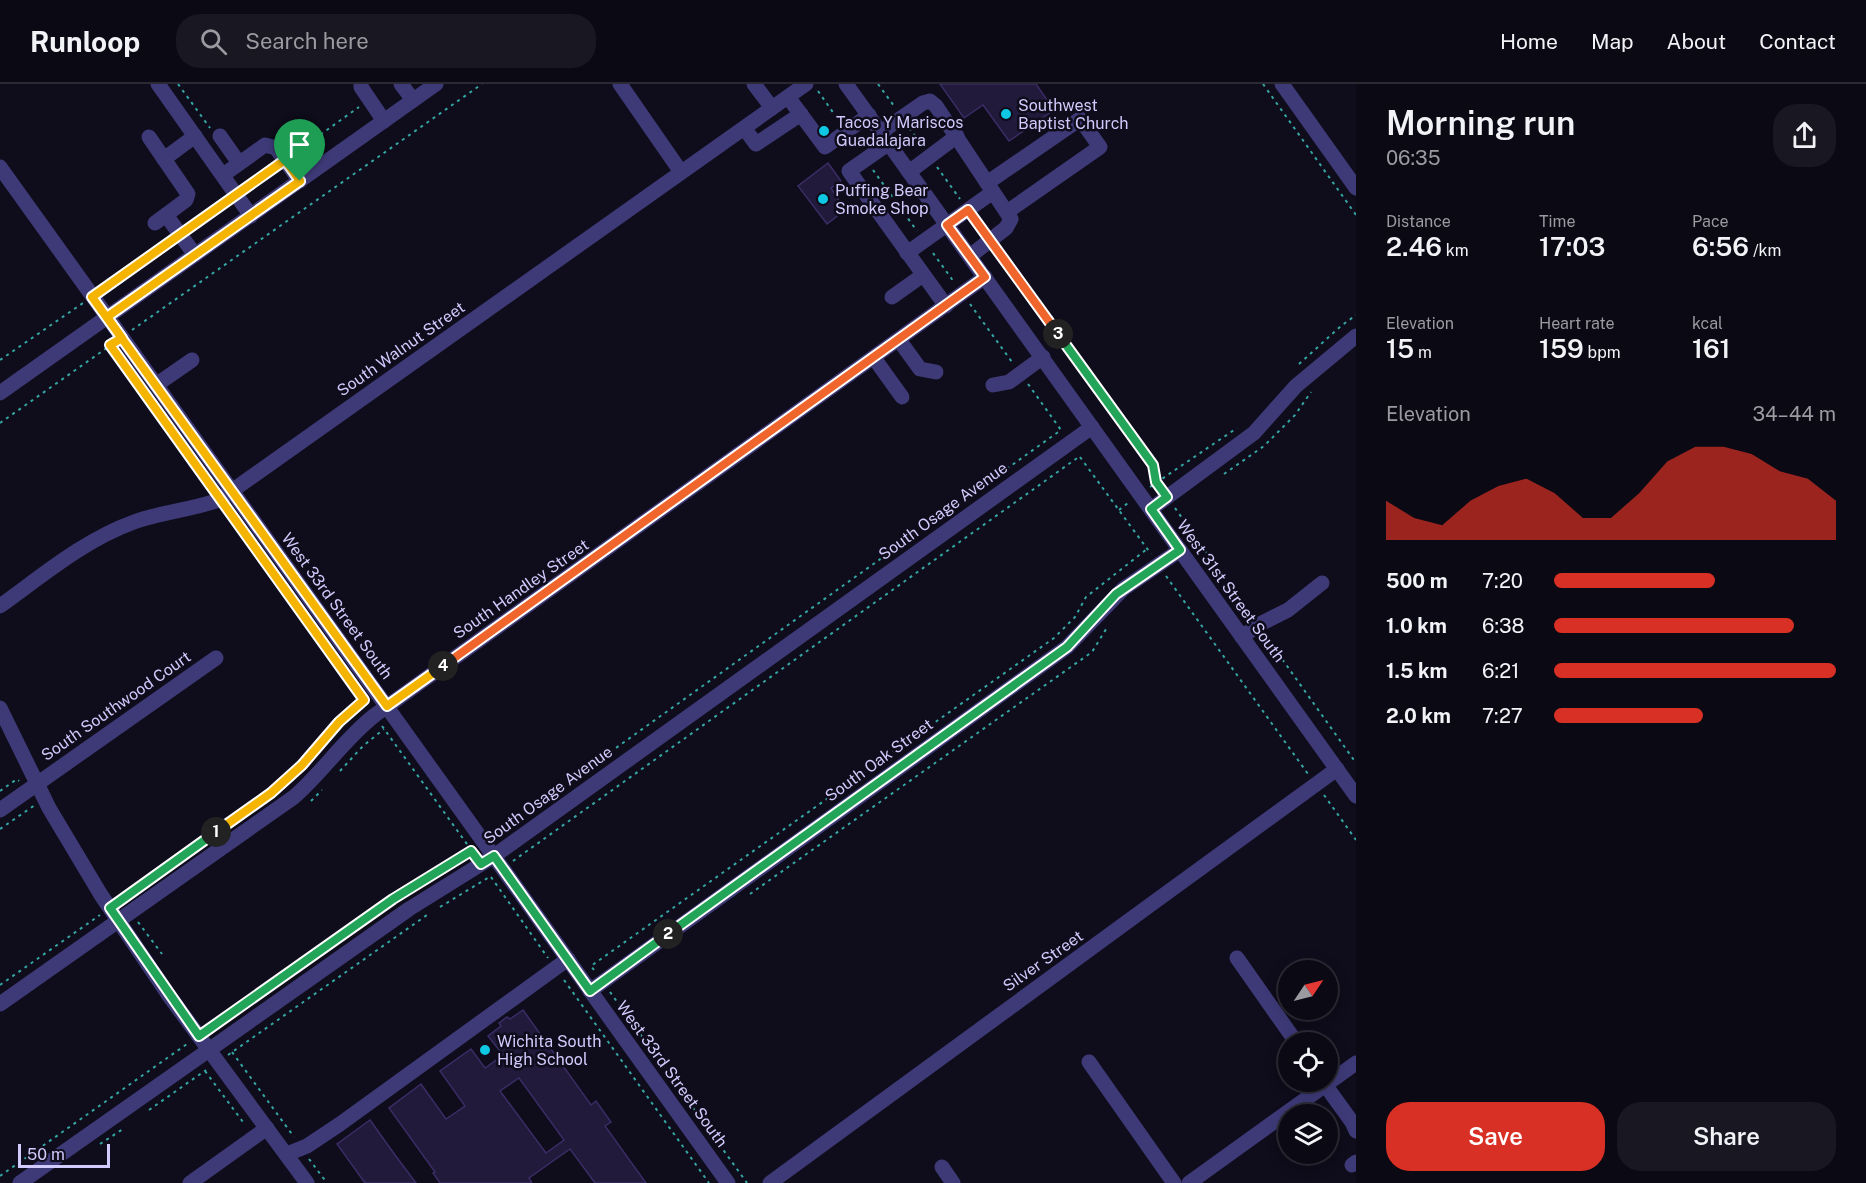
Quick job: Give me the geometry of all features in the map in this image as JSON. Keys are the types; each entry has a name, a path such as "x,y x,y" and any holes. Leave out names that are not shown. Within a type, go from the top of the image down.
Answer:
{"street":[{"path":"158,84 251,216"},
{"path":"361,84 384,120"},
{"path":"402,84 413,100"},
{"path":"0,393 436,84"},
{"path":"620,84 681,172"},
{"path":"754,84 772,108"},
{"name":"South Walnut Street","path":"0,606 81,549 105,535 145,518 199,507 219,500 806,84"},
{"name":"West 31st Street South","path":"846,84 1356,796"},
{"path":"1281,84 1356,188"},
{"path":"788,97 825,147 869,116"},
{"path":"946,306 849,171 866,159 902,117 930,101 957,136 1011,221 1006,228 970,256"},
{"path":"744,128 756,144 801,114"},
{"path":"908,252 968,210 990,187 1080,119 1100,147 1007,212"},
{"path":"164,159 195,136"},
{"path":"220,136 239,164"},
{"path":"909,172 957,136"},
{"path":"148,137 188,194 186,200 161,219 180,234 195,255"},
{"path":"223,176 265,145 276,148 300,181"},
{"name":"West 33rd Street South","path":"0,167 232,491 381,711 562,964 596,986 718,1181"},
{"path":"892,297 924,275"},
{"name":"South Handley Street","path":"0,1004 294,797 351,735 381,711 985,277"},
{"path":"1151,509 1254,434 1296,386 1356,336"},
{"path":"899,340 920,369 936,372"},
{"path":"993,385 1008,382 1043,357"},
{"path":"874,358 902,397"},
{"path":"156,385 192,360"},
{"name":"South Osage Avenue","path":"20,1183 211,1061 409,909 492,866 1065,436 1092,427"},
{"name":"South Oak Street","path":"596,986 1067,647 1116,594 1180,550"},
{"path":"1242,637 1288,610 1322,584"},
{"name":"South Southwood Court","path":"0,810 216,658"},
{"path":"0,708 53,815 118,921 199,1036 211,1061 267,1128 307,1183"},
{"name":"Silver Street","path":"770,1183 956,1045 1337,770"},
{"path":"1237,958 1289,1032"},
{"path":"287,1154 302,1148 340,1124 562,964"},
{"path":"1089,1062 1174,1183"},
{"path":"1338,1074 1356,1063"},
{"path":"1189,1183 1312,1092"},
{"path":"1330,1092 1356,1131"},
{"path":"190,1183 267,1128"},
{"path":"942,1167 953,1183"}],"path":[{"path":"0,423 482,84"},
{"path":"813,84 846,132"},
{"path":"878,84 1153,465 1156,482 1356,763"},
{"path":"1263,84 1356,215"},
{"path":"0,360 370,99"},
{"path":"866,159 1356,840"},
{"path":"1298,365 1356,315"},
{"path":"1156,482 1243,423"},
{"path":"0,1176 393,899 478,846 1065,436"},
{"path":"437,909 492,866 1080,456"},
{"path":"747,1183 596,986 591,966 1054,638 1075,617 1086,597 1147,549"},
{"path":"0,985 269,795 302,765 339,722 364,700 381,711 718,1181"},
{"path":"145,1113 211,1061 232,1052 431,912"},
{"path":"138,922 162,954"},
{"path":"232,1052 327,1183"},
{"path":"211,1061 243,1122"},
{"path":"101,1144 129,1124"}],"building":[{"name":"Southwest Baptist Church","path":"940,84 1036,84 1054,110 1009,141 983,105 964,118"},
{"name":"Puffing Bear Smoke Shop","path":"828,163 841,181 831,188 845,210 827,224 798,186"},
{"name":"Wichita South High School","path":"523,1010 591,1105 596,1101 611,1122 605,1126 646,1183 595,1183 570,1149 529,1178 532,1183 440,1183 433,1173 435,1172 389,1108 421,1084 446,1119 465,1106 440,1071 471,1049 485,1068 503,1055 488,1036 501,1026 499,1023 507,1017 510,1019","holes":["519,1078 564,1140 546,1153 500,1091"]},
{"path":"370,1120 416,1183 365,1183 337,1144"}],"place":[{"name":"Southwest Baptist Church","path":"1006,114"},
{"name":"Tacos Y Mariscos Guadalajara","path":"824,131"},
{"name":"Puffing Bear Smoke Shop","path":"823,199"},
{"name":"Wichita South High School","path":"485,1050"}],"route":[{"path":"300,181 107,317 122,338 110,345 364,700 339,722 302,765 269,795 110,908 199,1036 393,899 471,851 481,864 494,856 590,991 1067,647 1116,594 1180,550 1151,509 1167,497 1156,482 1153,465 968,210 947,225 985,277 387,706 122,338 92,297 285,160 300,181"}]}
